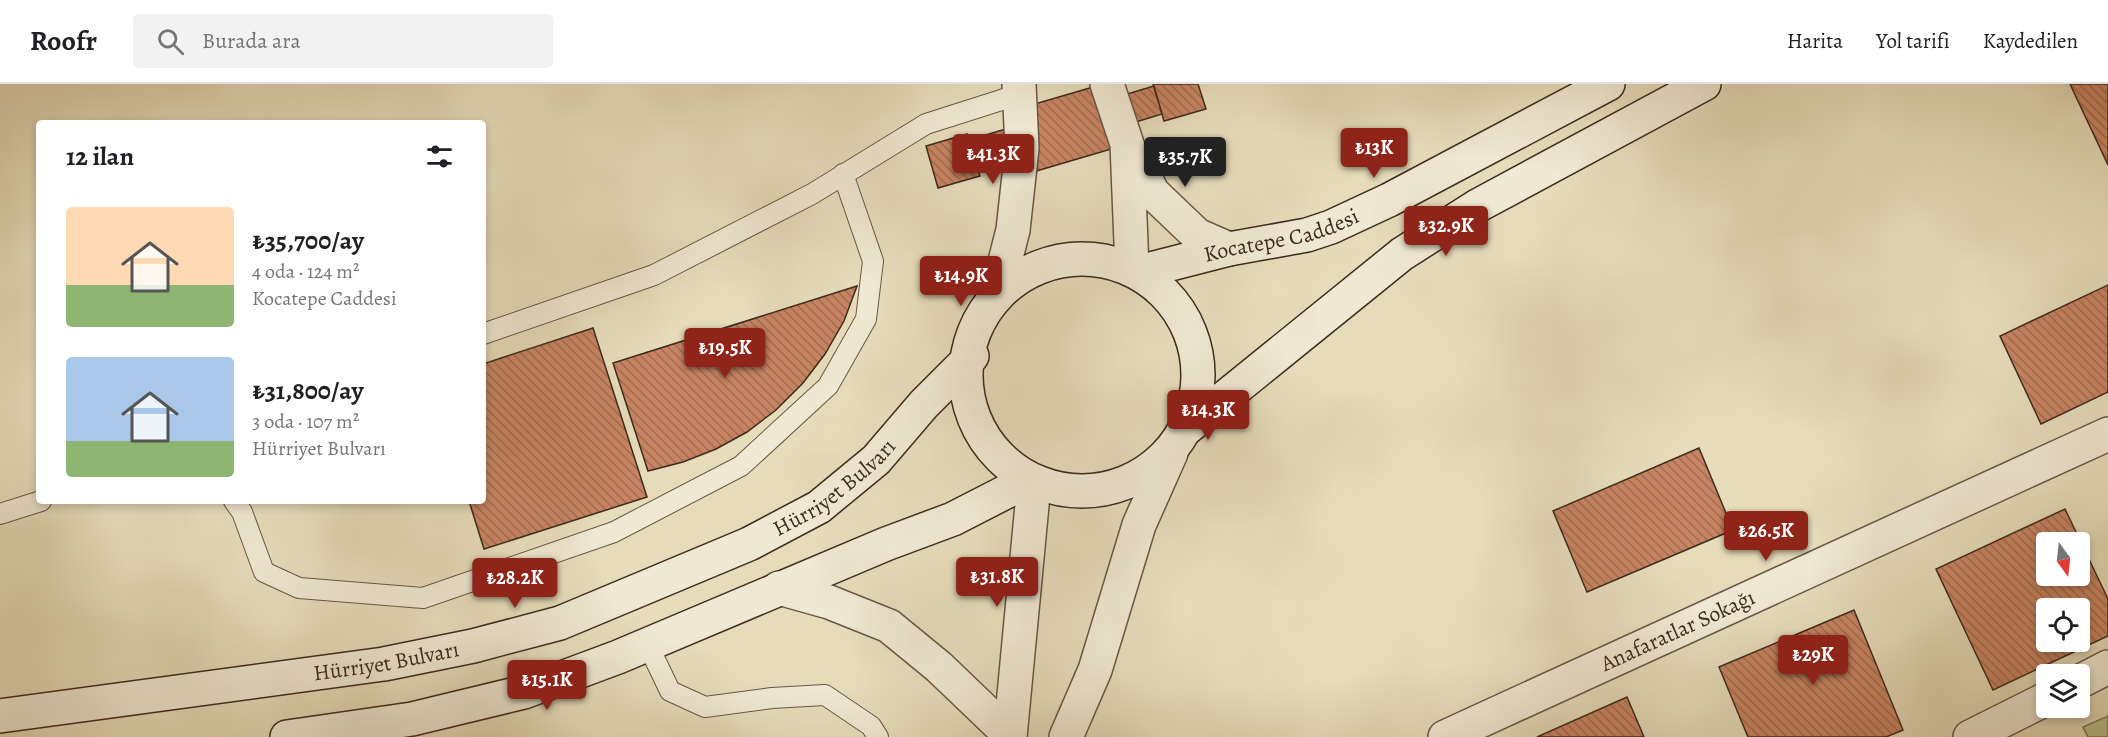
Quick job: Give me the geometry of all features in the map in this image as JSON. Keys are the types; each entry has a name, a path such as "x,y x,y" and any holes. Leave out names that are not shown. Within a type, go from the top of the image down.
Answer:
{"main road":[{"path":"1107,84 1127,144 1153,193 1197,235 1229,249"},
{"name":"Kocatepe Caddesi","path":"1136,270 1229,249 1307,236 1331,227 1389,200 1608,84"},
{"path":"1020,89 1022,148 1013,230 998,289 981,324 972,356 969,387 975,418 989,445 1009,467 1032,482 1062,493 1093,494 1122,488 1149,474 1179,440 1402,254 1479,205 1704,84"},
{"path":"1127,144 1136,270"},
{"path":"998,289 1023,270 1052,258 1079,255 1107,258 1136,270 1155,284 1173,304 1186,329 1196,369 1195,399 1179,440 1139,525 1095,670 1066,737"},
{"name":"Hürriyet Bulvarı","path":"0,716 384,664 473,646 560,623 748,544 819,507 876,460 924,404 972,356"},
{"name":"Anafaratlar Sokağı","path":"1445,737 2108,434"},
{"path":"287,737 412,719 524,692 648,645 779,588 953,519 1032,482"},
{"path":"1010,736 1032,482"},
{"path":"779,588 829,602 889,627 939,667 1010,736"},
{"path":"2090,676 2108,667"},
{"path":"1970,737 2036,704"}],"lane":[{"path":"486,333 654,275 812,194 926,124 1020,89"},
{"path":"236,504 242,512 264,572 299,588 423,598 615,532 741,466 828,386 866,319 873,261 843,174"},
{"path":"0,514 36,502"},
{"path":"648,645 670,691 705,707 772,698 825,695 871,726 878,737"}],"green space":[{"path":"2108,716 2108,737 2088,737 2083,727"}],"building":[{"path":"1153,84 1198,84 1206,109 1164,121"},
{"path":"2070,84 2108,84 2108,165"},
{"path":"1100,85 1118,147 1033,172 1014,110"},
{"path":"1154,86 1162,114 1113,129 1104,101"},
{"path":"1019,125 1027,152 977,167 969,140"},
{"path":"967,134 980,176 938,188 926,146"},
{"path":"2108,285 2108,392 2041,424 2000,336"},
{"path":"857,286 844,321 825,354 803,383 776,410 747,432 716,449 683,462 648,471 613,363"},
{"path":"593,328 647,497 484,549 470,504 486,504 486,363"},
{"path":"1699,448 1733,530 1587,592 1553,511"},
{"path":"2065,509 2076,532 2036,532 2036,586 2090,586 2090,561 2108,599 2108,636 2090,644 2090,598 2036,598 2036,652 2074,652 2048,664 2036,664 2036,670 1993,690 1936,569"},
{"path":"1854,610 1903,730 1886,737 1748,737 1719,667"},
{"path":"1627,697 1644,737 1537,737"}]}
